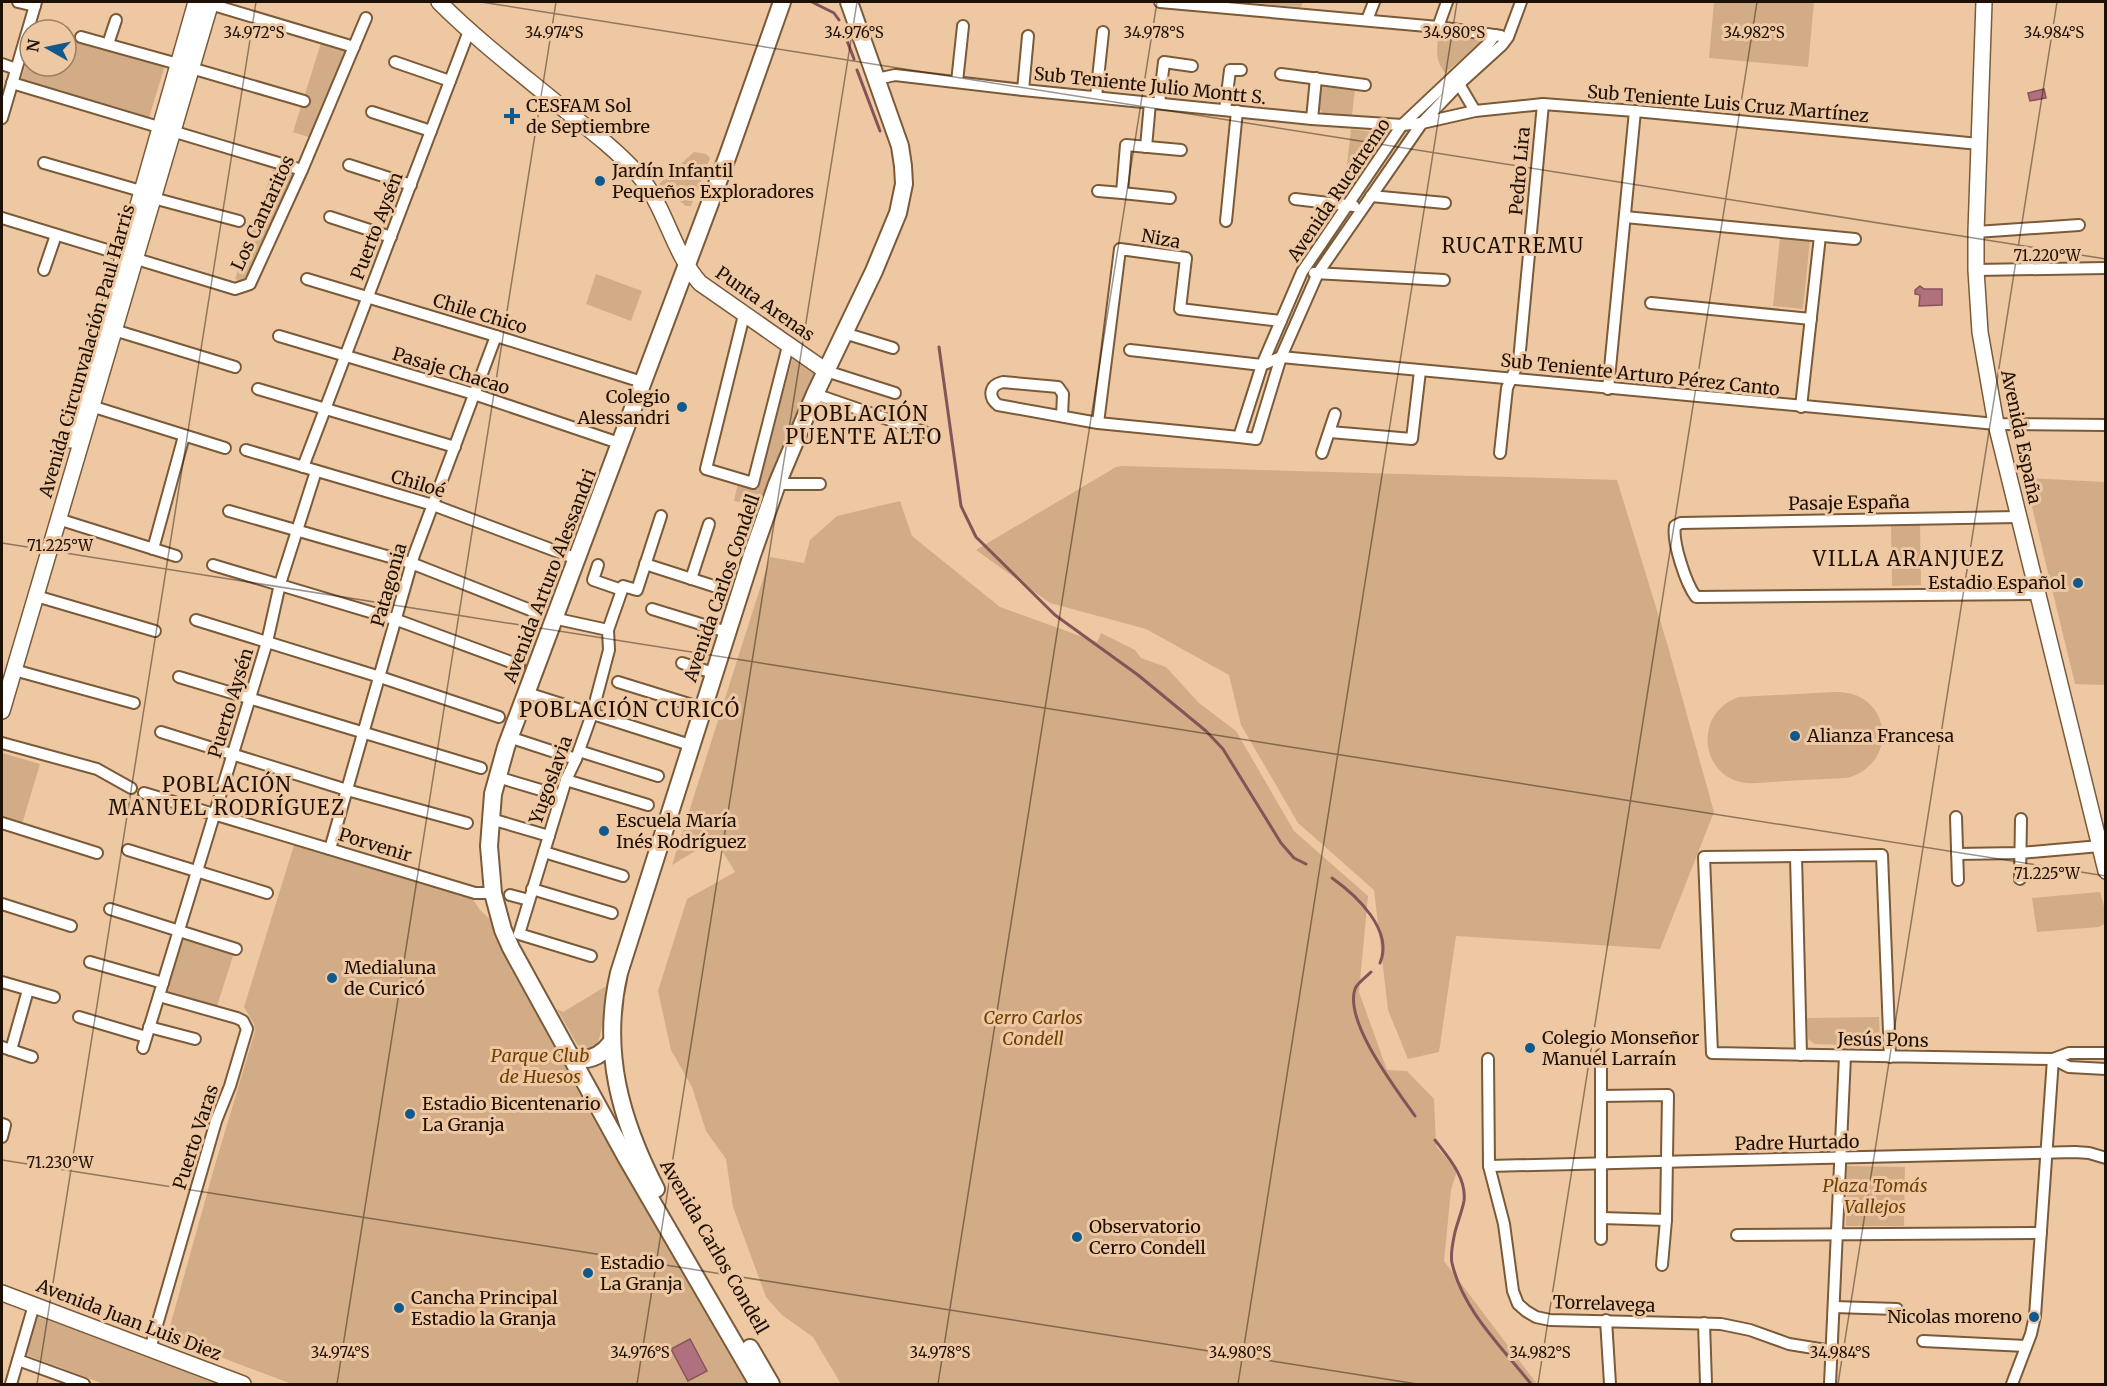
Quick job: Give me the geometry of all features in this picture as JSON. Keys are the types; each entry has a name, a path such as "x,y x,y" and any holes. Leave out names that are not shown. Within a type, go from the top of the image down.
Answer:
{"main road":[{"name":"Avenida Circunvalación Paul Harris","path":"2,711 8,673 166,129 206,2"},
{"name":"Punta Arenas","path":"439,2 469,31 593,132 635,171 657,200 686,264 706,288 826,371"},
{"name":"Avenida Arturo Alessandri","path":"626,1157 511,948 501,921 493,893 489,846 493,794 506,747 782,2"},
{"name":"Avenida Carlos Condell","path":"771,1384 660,1197 646,1168 616,1087 611,1043 614,996 619,973 752,555 777,484 815,394 873,274 898,213 904,184 900,146 849,2"},
{"name":"Avenida España","path":"1984,2 1976,232 1980,332 1995,424 2106,871"},
{"name":"Avenida Circunvalación Paul Harris","path":"8,673 36,596 114,330 129,257"},
{"path":"569,1054 578,1059 591,1059 604,1052 611,1043"},
{"name":"Avenida Carlos Condell","path":"626,1157 758,1384"},
{"name":"Avenida Juan Luis Diez","path":"2,1293 150,1349 217,1380 243,1384"}],"street":[{"path":"2,118 35,4 18,2"},
{"path":"206,2 354,47"},
{"path":"1160,2 1205,4 1438,27 1508,37 1521,2"},
{"path":"1367,20 1374,2"},
{"path":"1438,27 1447,2"},
{"name":"Los Cantaritos","path":"2,218 235,289 250,284 302,170 366,18"},
{"path":"108,44 116,20"},
{"path":"957,82 963,26"},
{"name":"Puerto Aysén","path":"303,467 469,31"},
{"path":"1096,97 1103,32"},
{"name":"Avenida Rucatremo","path":"1495,35 1489,44 1402,125 1302,272 1262,364 1239,437 1256,439 1281,357 1318,273 1422,123 1508,37"},
{"path":"1023,90 1028,36"},
{"path":"81,37 304,101"},
{"path":"394,62 450,81"},
{"path":"1146,147 1164,62 1192,66"},
{"path":"2,64 16,69"},
{"path":"1225,110 1230,70 1241,70"},
{"path":"1281,74 1365,85"},
{"name":"Sub Teniente Julio Montt S.","path":"877,79 895,75 1312,119 1402,125 1422,123"},
{"path":"1312,119 1316,78"},
{"path":"12,83 302,170"},
{"path":"1459,84 1475,111"},
{"name":"Sub Teniente Luis Cruz Martínez","path":"1422,123 1475,111 1542,104 1979,144"},
{"name":"Pedro Lira","path":"1500,453 1505,399 1510,378 1519,361 1542,104"},
{"path":"1227,221 1237,111"},
{"path":"1608,389 1635,111"},
{"path":"372,112 431,131"},
{"path":"1122,193 1126,145 1181,150"},
{"path":"44,163 239,221"},
{"path":"349,165 411,184"},
{"path":"1098,191 1170,198"},
{"path":"1371,196 1445,203"},
{"path":"1295,199 1348,204 1363,208"},
{"path":"330,216 391,237"},
{"path":"1625,218 1856,239"},
{"path":"1976,232 2079,225"},
{"path":"44,270 56,235"},
{"path":"1801,407 1820,236"},
{"name":"Niza","path":"1098,423 1120,249 1186,258 1180,309 1281,321"},
{"path":"1976,270 2106,268"},
{"path":"1302,272 1444,280"},
{"name":"Chile Chico","path":"307,279 642,382"},
{"path":"1651,303 1811,319"},
{"path":"744,315 706,470 753,483 788,346"},
{"path":"114,330 235,367"},
{"path":"844,333 893,348"},
{"name":"Pasaje Chacao","path":"279,336 474,394 613,441"},
{"name":"Patagonia","path":"330,849 397,620 411,563 496,336"},
{"path":"1130,350 1262,364 1281,357"},
{"name":"Sub Teniente Arturo Pérez Canto","path":"1281,357 1995,424 2106,425"},
{"path":"826,371 895,393"},
{"path":"1330,432 1413,439 1420,371"},
{"path":"1062,416 1063,394 1058,387 1003,381 995,385 991,391 991,398 998,405 1098,423 1239,437"},
{"path":"258,389 455,447"},
{"path":"815,394 933,435"},
{"path":"91,406 225,448"},
{"path":"1323,453 1335,414"},
{"path":"153,549 184,436"},
{"name":"Chiloé","path":"246,450 433,505 577,558"},
{"name":"Puerto Aysén","path":"146,1037 267,642 280,584 316,471"},
{"path":"777,484 820,484"},
{"path":"229,511 411,563 538,613"},
{"path":"598,565 593,580 622,590 623,586 637,590 661,516"},
{"name":"Pasaje España","path":"2018,517 1681,524 1675,526 1674,539 1687,580 1696,597 2038,594"},
{"path":"58,519 177,556"},
{"path":"691,579 709,524"},
{"path":"645,564 723,589"},
{"path":"213,565 397,620 519,665"},
{"name":"Yugoslavia","path":"591,956 519,933 566,780 578,755 592,714 609,650 608,630 622,590"},
{"path":"36,596 155,632"},
{"path":"652,609 727,632"},
{"path":"196,620 380,676 499,717"},
{"path":"562,620 608,630"},
{"path":"682,663 713,673"},
{"path":"8,673 134,703"},
{"path":"179,677 481,768"},
{"path":"618,682 702,708"},
{"path":"526,693 690,745"},
{"path":"161,732 347,790 467,823"},
{"path":"518,740 658,776"},
{"path":"2,743 97,769 131,788"},
{"path":"504,779 561,796"},
{"path":"566,780 648,805"},
{"name":"Porvenir","path":"144,793 475,893 493,893"},
{"path":"1956,817 1958,880"},
{"path":"2020,879 2021,819"},
{"path":"498,821 549,836"},
{"path":"2,823 97,853"},
{"path":"1957,854 2102,849"},
{"path":"128,850 267,893"},
{"path":"544,852 623,876"},
{"path":"1801,1055 1796,856 1882,855 1890,1057"},
{"name":"Jesús Pons","path":"1796,856 1704,857 1712,1053 2053,1059 2069,1053 2106,1053"},
{"path":"532,889 612,913"},
{"path":"510,895 529,900"},
{"path":"2,904 71,926"},
{"path":"110,909 236,949"},
{"path":"90,962 163,983"},
{"path":"2,982 54,998"},
{"path":"28,990 6,1048 32,1057"},
{"name":"Puerto Varas","path":"150,1349 216,1121 230,1086 247,1029 243,1021 237,1018 159,996"},
{"path":"79,1017 146,1037 195,1040"},
{"path":"1601,1055 1601,1239"},
{"path":"1830,1384 1845,1056"},
{"name":"Torrelavega","path":"1488,1059 1489,1166 1504,1224 1513,1291 1518,1304 1531,1314 1543,1319 1704,1323 1736,1327 1789,1344 1832,1351"},
{"path":"2012,1384 2035,1316 2053,1059"},
{"name":"Jesús Pons","path":"2053,1059 2069,1068 2106,1069"},
{"path":"1601,1096 1668,1095 1666,1220 1662,1265"},
{"path":"2,1137 3,1124"},
{"name":"Padre Hurtado","path":"1489,1166 2082,1152 2106,1158"},
{"path":"1601,1218 1666,1220"},
{"path":"1737,1235 2041,1233"},
{"path":"11,1384 33,1305"},
{"path":"1834,1307 1897,1309"},
{"path":"1606,1320 1610,1384"},
{"path":"1704,1323 1706,1384"},
{"path":"1923,1341 2026,1346"},
{"path":"18,1360 80,1384"}],"green space":[{"path":"1241,2 1303,2 1301,7"},
{"path":"1714,2 1814,2 1808,67 1709,58"},
{"path":"1438,36 1480,38 1480,44 1445,73 1438,60"},
{"path":"78,40 165,65 149,118 21,81 22,78 78,78"},
{"path":"321,43 348,51 311,138 293,132"},
{"path":"1320,84 1355,88 1352,116 1323,113 1317,106"},
{"path":"1351,129 1381,133 1384,137 1344,192"},
{"path":"694,152 706,154 710,158 691,206 686,206 659,184"},
{"path":"273,169 295,175 249,277 242,281 235,279"},
{"path":"1780,237 1810,240 1803,309 1773,306"},
{"path":"596,274 642,291 631,321 586,304"},
{"path":"793,358 820,376 762,507 734,501 738,483 755,488"},
{"path":"1116,467 1617,480 1667,643 1714,812 1660,949 1456,936 1439,1052 1408,1059 1388,1010 1374,890 1298,823 1241,725 1229,675 1146,629 1050,603 976,550"},
{"name":"Estadio Español","path":"2025,478 2105,482 2105,685 2075,684"},
{"name":"Cerro Carlos Condell","path":"900,501 912,536 1000,607 1097,642 1101,633 1135,650 1141,658 1166,667 1199,703 1236,731 1294,831 1368,896 1359,992 1387,1070 1407,1071 1434,1099 1436,1146 1457,1171 1451,1190 1444,1261 1537,1384 841,1384 813,1337 782,1315 766,1297 733,1207 726,1159 706,1131 692,1087 671,1050 658,991 687,899 735,872 715,839 672,865 770,557 804,563 810,540 837,516"},
{"path":"1920,524 1921,585 1892,586 1891,525"},
{"name":"Alianza Francesa","path":"1835,692 1854,695 1868,702 1878,714 1882,729 1882,744 1876,758 1864,770 1847,778 1749,783 1726,776 1711,758 1708,742 1709,727 1714,716 1727,703 1739,697"},
{"path":"2,753 40,764 22,824 2,818"},
{"name":"Estadio Bicentenario La Granja","path":"294,845 472,898 491,920 512,970 595,1122 746,1384 292,1384 167,1337 255,1031 254,1024 244,1007"},
{"path":"2100,892 2105,910 2105,924 2099,927 2037,932 2032,898"},
{"path":"180,937 234,953 217,1006 164,990"},
{"path":"608,985 602,1028 597,1045 593,1052 581,1051 557,1009 563,1012"},
{"path":"1879,1017 1880,1041 1872,1046 1815,1044 1808,1039 1807,1018"},
{"name":"Plaza Tomás Vallejos","path":"1847,1166 1905,1167 1904,1226 1846,1226"},
{"path":"34,1314 224,1384 104,1384 24,1354"}],"shaded area":[{"path":"2044,89 2046,98 2030,101 2028,93"},
{"path":"1920,286 1924,289 1942,289 1942,305 1919,306 1920,295 1915,294 1915,290"},
{"path":"690,1339 707,1371 688,1381 671,1349"}],"waterway":[{"path":"812,2 834,13 839,20"},
{"path":"843,30 854,59"},
{"path":"857,70 880,131"},
{"path":"939,347 961,506 976,537 1055,615 1138,675 1206,731 1223,749 1281,843 1294,858 1306,864"},
{"path":"1332,878 1352,894 1377,926 1382,938 1383,951 1380,963"},
{"path":"1371,972 1355,989 1354,1003 1357,1019 1374,1055 1415,1116"},
{"path":"1435,1140 1456,1168 1463,1184 1464,1201 1452,1251 1452,1263 1457,1280 1474,1313 1531,1384"}],"place":[{"name":"CESFAM Sol de Septiembre","path":"512,116"},
{"name":"Jardín Infantil Pequeños Exploradores","path":"600,181"},
{"name":"Colegio Alessandri","path":"682,407"},
{"name":"Estadio Español","path":"2078,583"},
{"name":"Alianza Francesa","path":"1795,736"},
{"name":"Escuela María Inés Rodríguez","path":"604,831"},
{"name":"Medialuna de Curicó","path":"332,978"},
{"name":"Colegio Monseñor Manuel Larraín","path":"1530,1048"},
{"name":"Estadio Bicentenario La Granja","path":"410,1114"},
{"name":"Observatorio Cerro Condell","path":"1077,1237"},
{"name":"Estadio La Granja","path":"588,1273"},
{"name":"Cancha Principal Estadio la Granja","path":"399,1308"},
{"name":"Nicolas moreno","path":"2034,1317"}],"district":[{"name":"RUCATREMU","path":"1513,246"},
{"name":"POBLACIÓN PUENTE ALTO","path":"864,426"},
{"name":"VILLA ARANJUEZ","path":"1909,559"},
{"name":"POBLACIÓN CURICÓ","path":"630,710"},
{"name":"POBLACIÓN MANUEL RODRÍGUEZ","path":"227,796"}],"park label":[{"name":"Parque Club de Huesos","path":"540,1066"}]}
